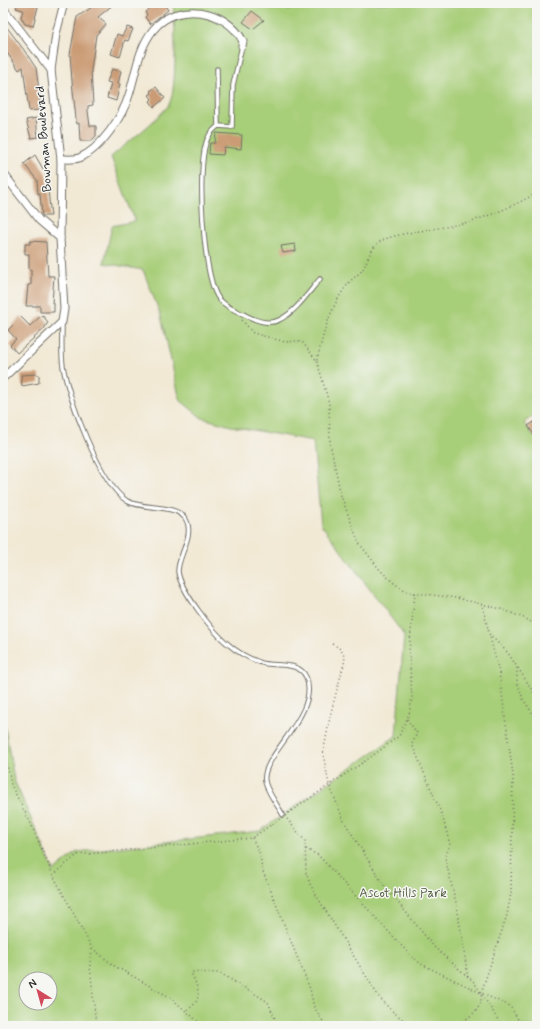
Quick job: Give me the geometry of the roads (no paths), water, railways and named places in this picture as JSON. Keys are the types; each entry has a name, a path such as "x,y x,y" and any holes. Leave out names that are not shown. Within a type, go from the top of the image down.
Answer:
{"street":[{"name":"Bowman Boulevard","path":"62,322 64,309 60,238 61,159 51,70 56,34 64,3"},
{"path":"3,8 51,70"},
{"path":"61,159 77,158 86,154 110,131 129,97 140,53 154,29 163,22 175,16 186,13 205,12 219,17 234,28 243,41 242,46"},
{"path":"3,173 39,220 60,238"},
{"path":"3,378 62,322"}],"lane":[{"path":"242,46 233,84 232,127 218,126 210,133 205,143 202,169 206,257 218,296 226,305 252,318 265,322 278,320 289,313 320,279"},
{"path":"217,69 218,126"},
{"path":"62,322 63,366 77,414 103,472 115,490 127,501 145,508 167,509 177,512 185,518 188,529 186,541 180,556 178,570 180,582 219,636 230,646 260,663 291,666 299,669 306,675 308,700 298,720 269,764 265,773 265,781 284,815"}],"park label":[{"name":"Ascot Hills Park","path":"403,893"}]}
